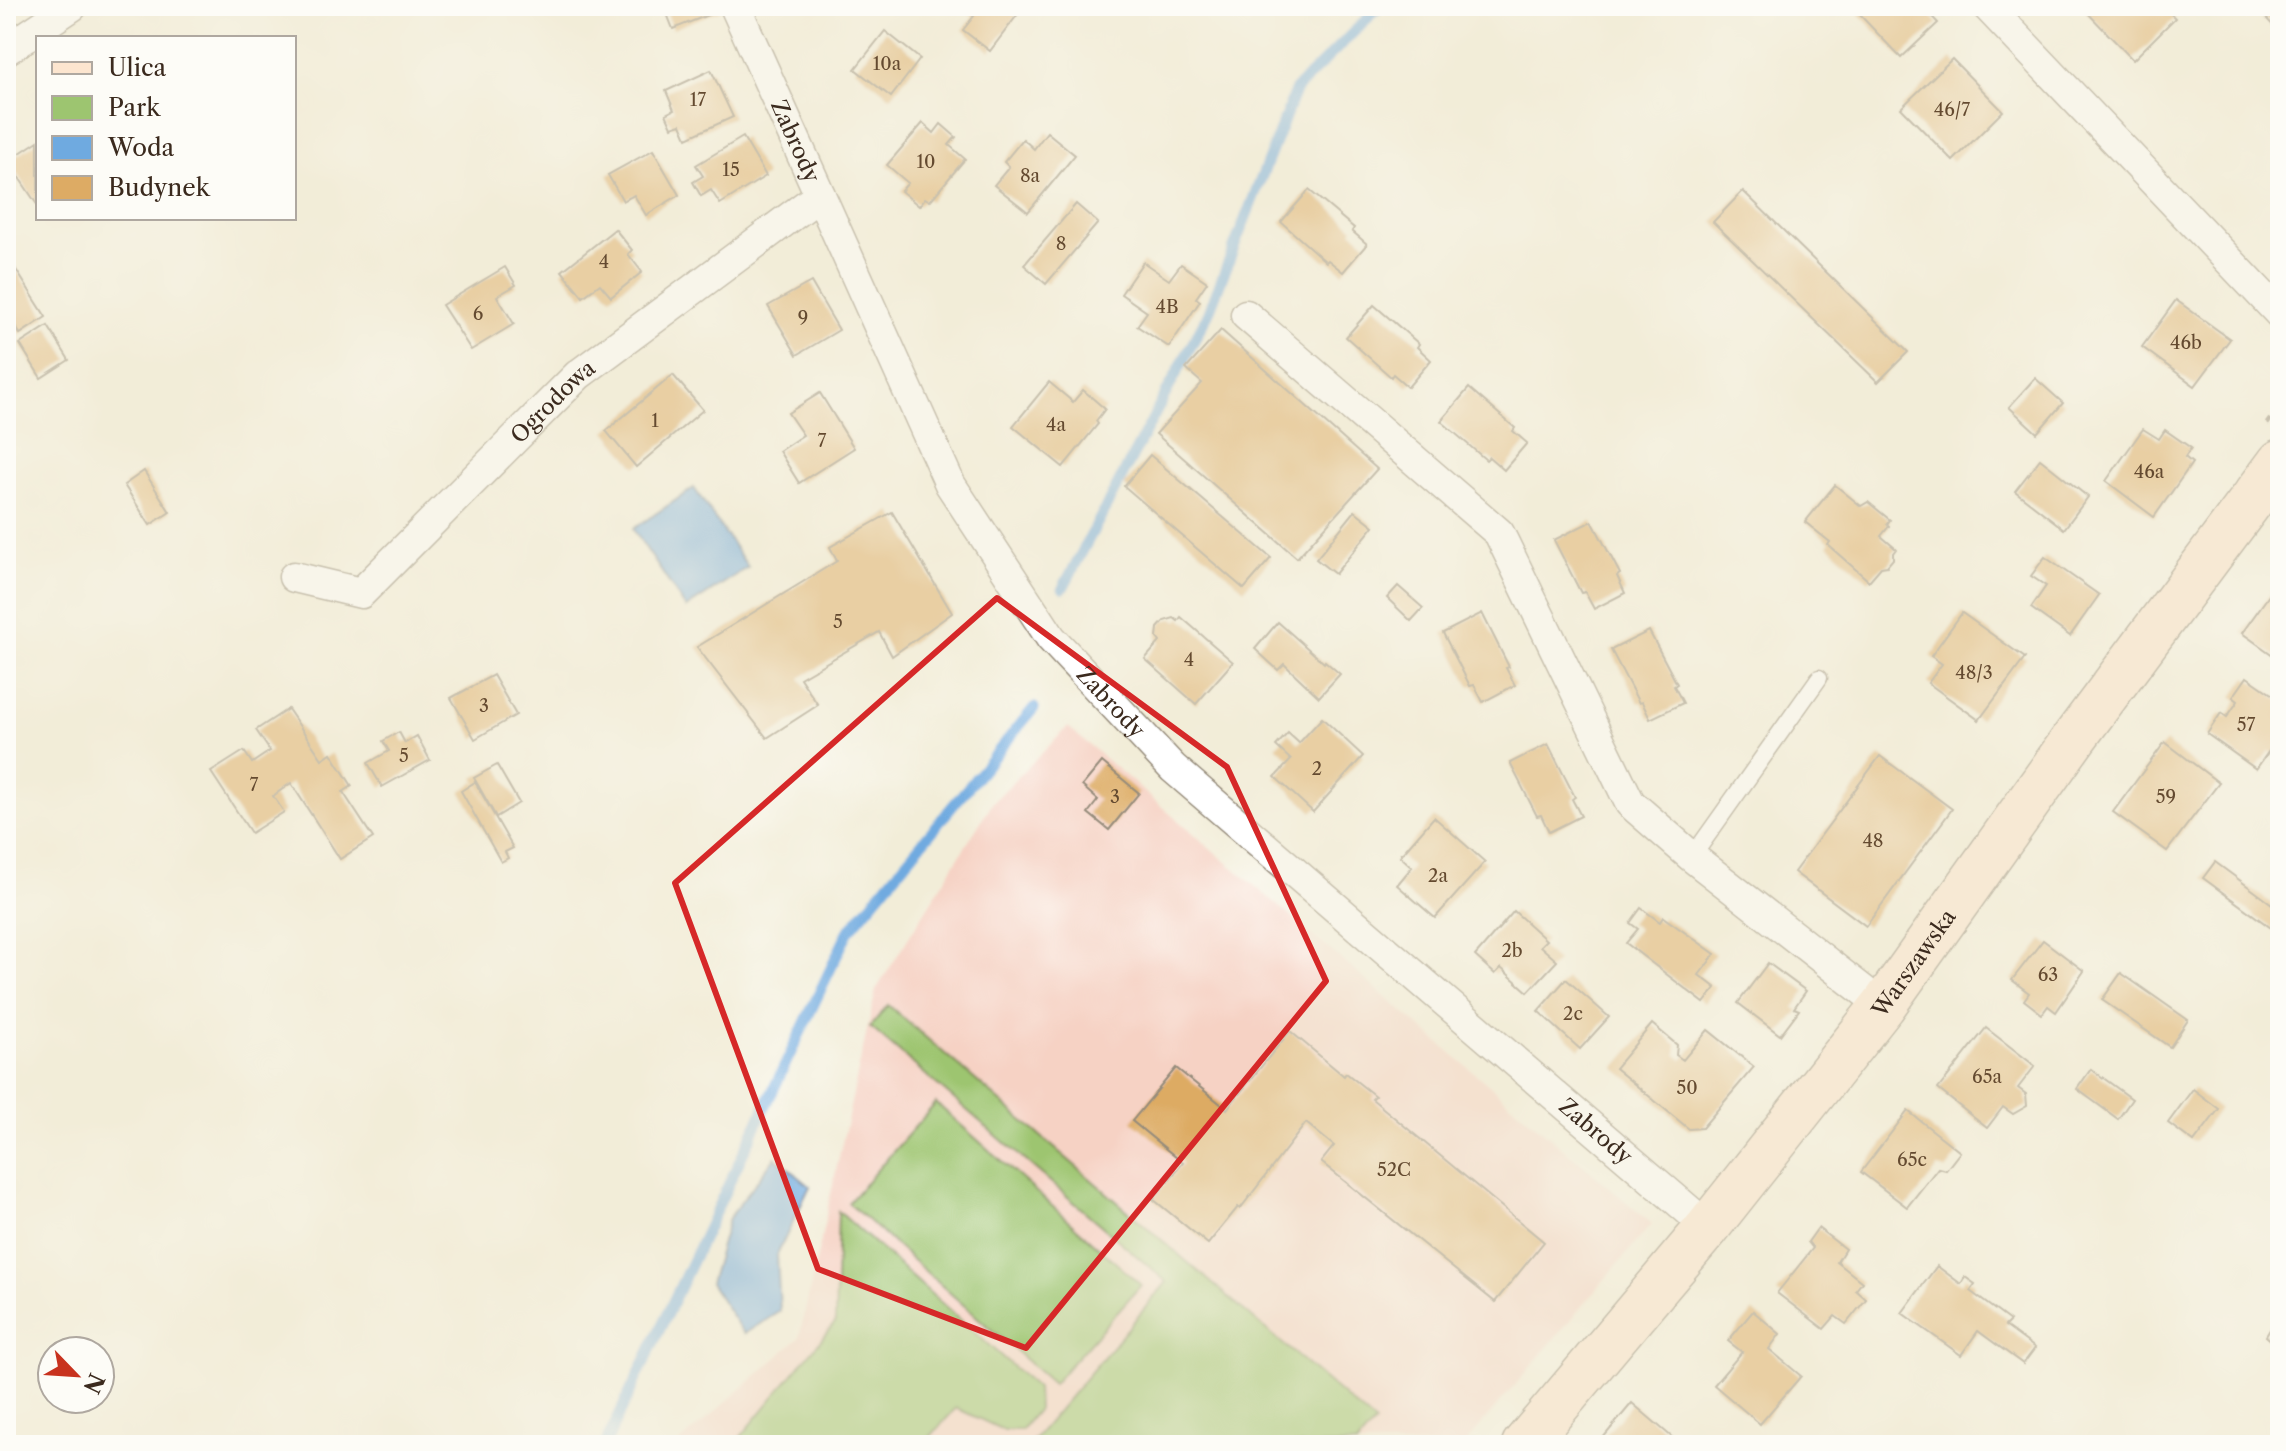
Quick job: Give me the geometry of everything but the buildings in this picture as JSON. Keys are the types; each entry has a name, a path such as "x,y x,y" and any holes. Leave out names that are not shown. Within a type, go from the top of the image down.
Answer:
{"main road":[{"name":"Warszawska","path":"1524,1445 1708,1227 1883,1006 2075,737 2280,462"}],"street":[{"path":"6,50 72,6"},
{"name":"Zabrody","path":"735,6 950,484 1051,638 1173,768 1708,1227"},
{"path":"1987,6 2280,314"},
{"name":"Ogrodowa","path":"294,577 361,593 578,375 820,195"},
{"path":"1246,315 1499,533 1630,803 1692,857 1883,1006"}],"lane":[{"path":"1692,857 1819,678"}],"highlighted area":[{"path":"997,598 1227,767 1326,981 1026,1348 818,1269 675,883"}],"shaded area":[{"path":"1068,727 1652,1224 1464,1445 677,1445 799,1338 876,990 993,802"}],"green space":[{"path":"888,1005 1375,1423 1356,1445 1029,1445 1167,1282 870,1027"},
{"path":"936,1103 1141,1285 1053,1384 848,1203"},
{"path":"838,1211 1037,1388 1038,1409 1021,1430 1003,1430 956,1408 923,1445 734,1445 835,1323"}],"water":[{"path":"694,488 748,567 686,608 633,529"},
{"path":"775,1157 810,1186 777,1255 780,1311 744,1334 710,1283 729,1218"}],"waterway":[{"path":"1063,588 1208,314 1296,89 1380,6"},
{"path":"605,1445 848,932 1034,708"}]}
